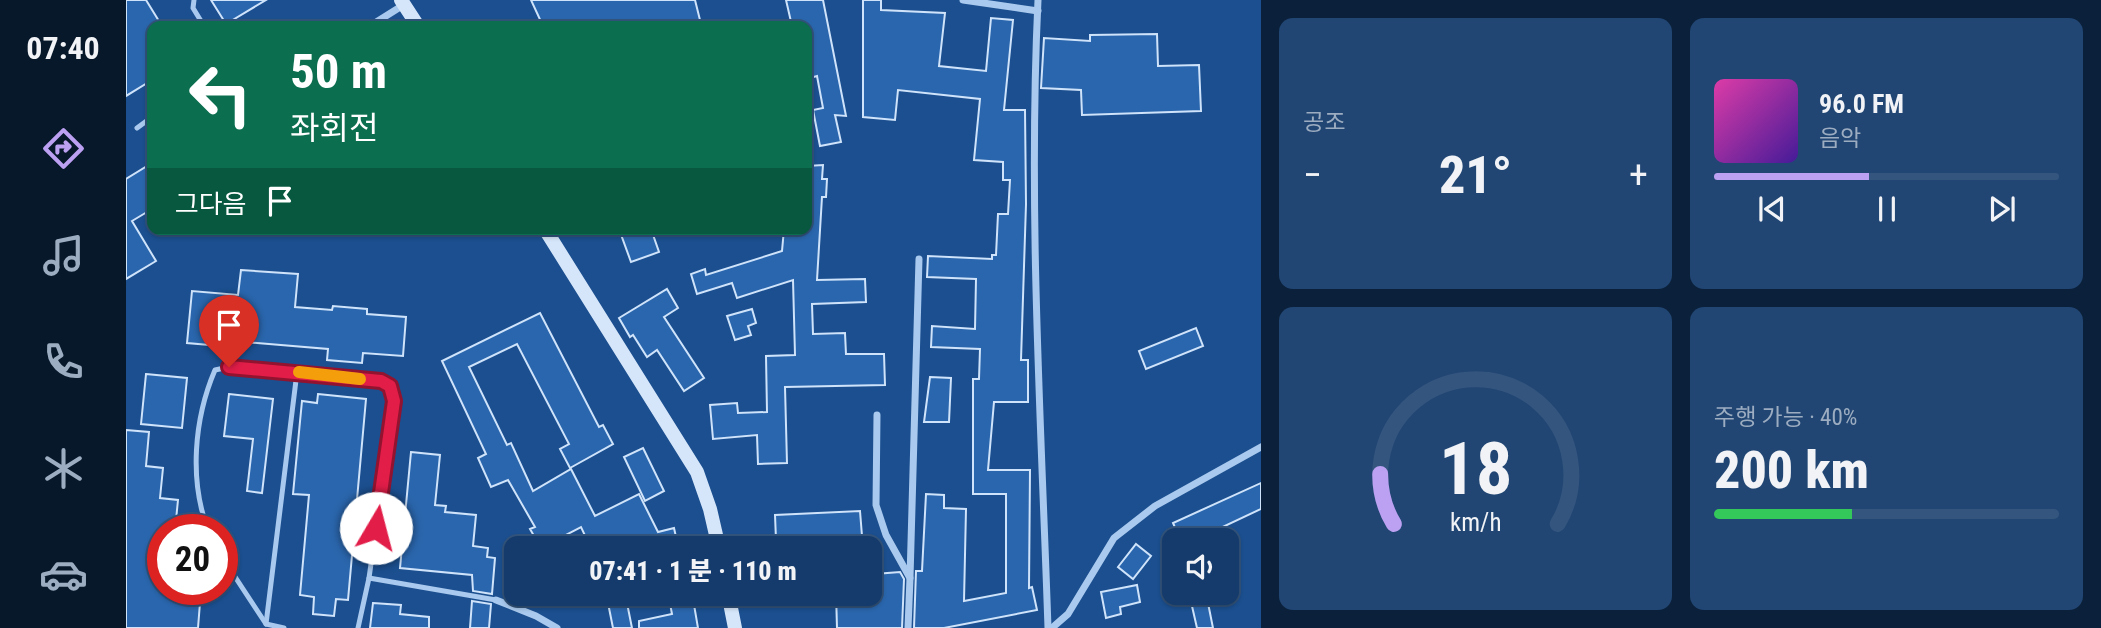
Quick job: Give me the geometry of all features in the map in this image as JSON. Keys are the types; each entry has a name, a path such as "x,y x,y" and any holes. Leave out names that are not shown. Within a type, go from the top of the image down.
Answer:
{"main road":[{"path":"404,2 415,21"},
{"path":"549,235 697,472 716,536"},
{"path":"731,606 735,628"}],"street":[{"path":"963,0 1038,11"},
{"path":"1038,0 1034,101 1039,380 1050,628"},
{"path":"377,21 404,2"},
{"path":"908,628 919,259"},
{"path":"877,415 876,505 886,534 910,578"},
{"path":"1050,628 1068,614 1114,538 1155,506 1261,447"},
{"path":"496,600 536,616 557,628"}],"lane":[{"path":"194,0 193,8 201,21"},
{"path":"138,128 147,121"},
{"path":"202,514 199,507 197,443 204,397 215,370 229,367 297,372 381,381 390,386 394,401 369,578 358,628"},
{"path":"266,624 297,372"},
{"path":"369,578 496,600"},
{"path":"238,581 266,624 284,628"}],"building":[{"path":"126,0 146,0 159,21 147,21 147,83 126,96"},
{"path":"211,0 266,0 231,21 224,21"},
{"path":"531,0 695,0 700,20 696,21 541,21"},
{"path":"786,0 823,0 846,116 835,115 841,142 820,146 813,110 823,108 817,76 812,77 812,21 791,21"},
{"path":"863,0 881,0 881,10 945,13 939,66 986,71 991,18 1013,20 1004,110 1025,110 1026,204 1021,360 1028,360 1028,402 994,402 988,470 1030,470 1029,588 1032,587 1037,610 944,628 914,628 916,571 922,571 926,494 944,495 944,508 966,509 964,601 1006,593 1006,494 973,494 973,379 979,379 980,349 931,347 932,326 975,329 976,279 927,277 928,256 992,259 992,255 996,255 998,214 1008,214 1010,180 1003,180 1003,162 974,160 980,99 898,90 895,120 863,117"},
{"path":"1157,34 1158,66 1199,65 1201,111 1082,115 1081,90 1041,88 1044,38 1090,41 1090,35"},
{"path":"823,165 822,179 827,179 826,197 822,197 817,280 865,279 866,302 812,304 813,334 845,333 846,354 884,354 885,385 785,387 787,463 758,464 757,435 713,439 710,405 737,403 738,413 767,412 766,356 795,355 793,280 737,298 732,283 697,294 691,274 705,269 706,275 782,251 783,235 812,235 812,166"},
{"path":"147,166 147,212 132,221 156,261 126,279 126,179"},
{"path":"621,235 653,235 659,252 631,262"},
{"path":"241,270 298,274 295,307 367,309 367,314 406,317 403,356 363,353 362,363 327,360 328,349 222,340 221,346 187,343 192,291 238,295"},
{"path":"667,289 678,308 664,317 704,378 684,391 657,350 647,357 633,335 630,337 619,318"},
{"path":"752,309 756,323 748,326 751,335 735,340 727,316"},
{"path":"540,313 599,427 603,425 613,444 570,468 560,449 569,444 517,344 469,367 507,445 511,443 533,491 571,469 595,516 639,494 658,532 674,528 676,536 585,536 581,527 564,536 534,536 530,529 535,527 508,480 491,487 478,458 486,454 442,361"},
{"path":"1196,328 1203,346 1146,369 1139,351"},
{"path":"146,374 187,378 182,428 141,424"},
{"path":"930,377 951,378 949,422 924,422"},
{"path":"229,394 273,399 262,493 247,491 253,439 224,436"},
{"path":"318,394 366,399 348,600 336,599 334,616 313,614 314,597 300,595 309,495 293,494 302,401 317,403"},
{"path":"126,430 149,432 146,466 163,468 160,498 178,500 177,514 147,514 147,605 200,605 198,628 126,628"},
{"path":"643,448 664,491 645,501 624,457"},
{"path":"411,452 440,455 435,505 446,506 445,512 476,515 473,546 488,548 487,557 495,558 492,594 473,591 472,575 400,568"},
{"path":"1261,483 1261,509 1221,528 1175,528 1173,523"},
{"path":"860,511 862,536 776,536 775,515"},
{"path":"1136,544 1151,556 1133,579 1118,567"},
{"path":"900,572 904,579 902,628 837,628 836,606 882,606 882,573"},
{"path":"1137,585 1140,602 1120,607 1121,614 1106,618 1101,592"},
{"path":"472,601 491,604 489,628 470,628"},
{"path":"373,603 401,605 400,614 429,617 429,628 370,628"},
{"path":"1192,605 1208,605 1213,628 1197,628"},
{"path":"609,606 628,606 632,628 613,628"},
{"path":"670,606 694,606 698,628 639,628 639,621 672,614"}],"slow traffic":[{"path":"299,372 360,379"}],"route":[{"path":"229,367 381,381 390,386 394,401 376,528"}]}
